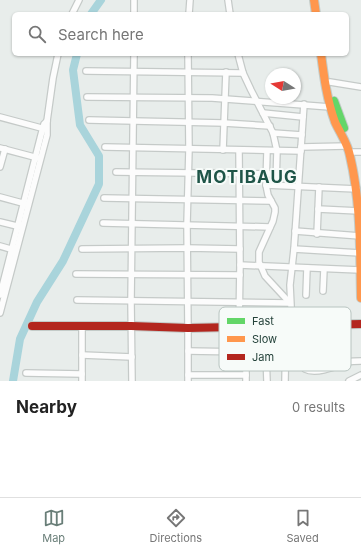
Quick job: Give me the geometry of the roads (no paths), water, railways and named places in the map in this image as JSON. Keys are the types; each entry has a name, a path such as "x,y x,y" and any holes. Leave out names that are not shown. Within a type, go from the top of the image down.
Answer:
{"main road":[{"path":"314,0 316,12"},
{"path":"320,0 321,12"},
{"path":"321,56 330,106 336,124 347,146 357,189 360,236 361,298"},
{"path":"326,56 330,82 338,111 357,152 361,198"},
{"path":"351,324 361,324"},
{"path":"32,326 219,328"}],"street":[{"path":"73,12 79,0"},
{"path":"134,0 134,12"},
{"path":"189,12 190,0"},
{"path":"228,0 230,12"},
{"path":"0,313 1,296 6,272 14,250 47,121 58,56"},
{"path":"132,381 131,301 134,56"},
{"path":"188,56 188,378 246,374 246,381"},
{"path":"239,56 243,72 251,90 273,133 277,151 276,185"},
{"path":"86,71 243,72"},
{"path":"223,150 226,72"},
{"path":"330,82 361,87"},
{"path":"87,97 225,99 330,106"},
{"path":"291,307 304,104"},
{"path":"263,112 303,117"},
{"path":"0,117 45,129"},
{"path":"89,120 224,123 270,126"},
{"path":"273,133 302,135"},
{"path":"105,147 277,151 347,146"},
{"path":"0,167 2,149 38,158"},
{"path":"239,150 240,307"},
{"path":"267,151 266,185 268,195 275,212 259,252 260,266 265,276 290,302"},
{"path":"116,172 277,174"},
{"path":"266,185 357,189"},
{"path":"318,234 319,187"},
{"path":"0,197 26,204"},
{"path":"104,198 271,201"},
{"path":"318,209 359,211"},
{"path":"0,222 20,227"},
{"path":"102,223 270,227"},
{"path":"295,231 318,234 360,236"},
{"path":"0,246 14,250"},
{"path":"82,249 240,249"},
{"path":"294,249 360,253"},
{"path":"240,265 360,270"},
{"path":"306,294 307,268"},
{"path":"324,269 324,291"},
{"path":"76,274 240,275"},
{"path":"77,300 290,302"},
{"path":"82,326 82,381"},
{"path":"188,351 219,352"},
{"path":"82,355 132,357"},
{"path":"351,362 361,361"},
{"path":"267,371 267,381"},
{"path":"286,381 287,371"},
{"path":"26,373 82,374"},
{"path":"349,381 361,375"}],"waterway":[{"path":"92,12 101,0"},
{"path":"13,381 20,339 37,302 63,261 99,184 99,156 80,125 73,70 76,56"}],"district":[{"name":"MOTIBAUG","path":"247,177"}]}
